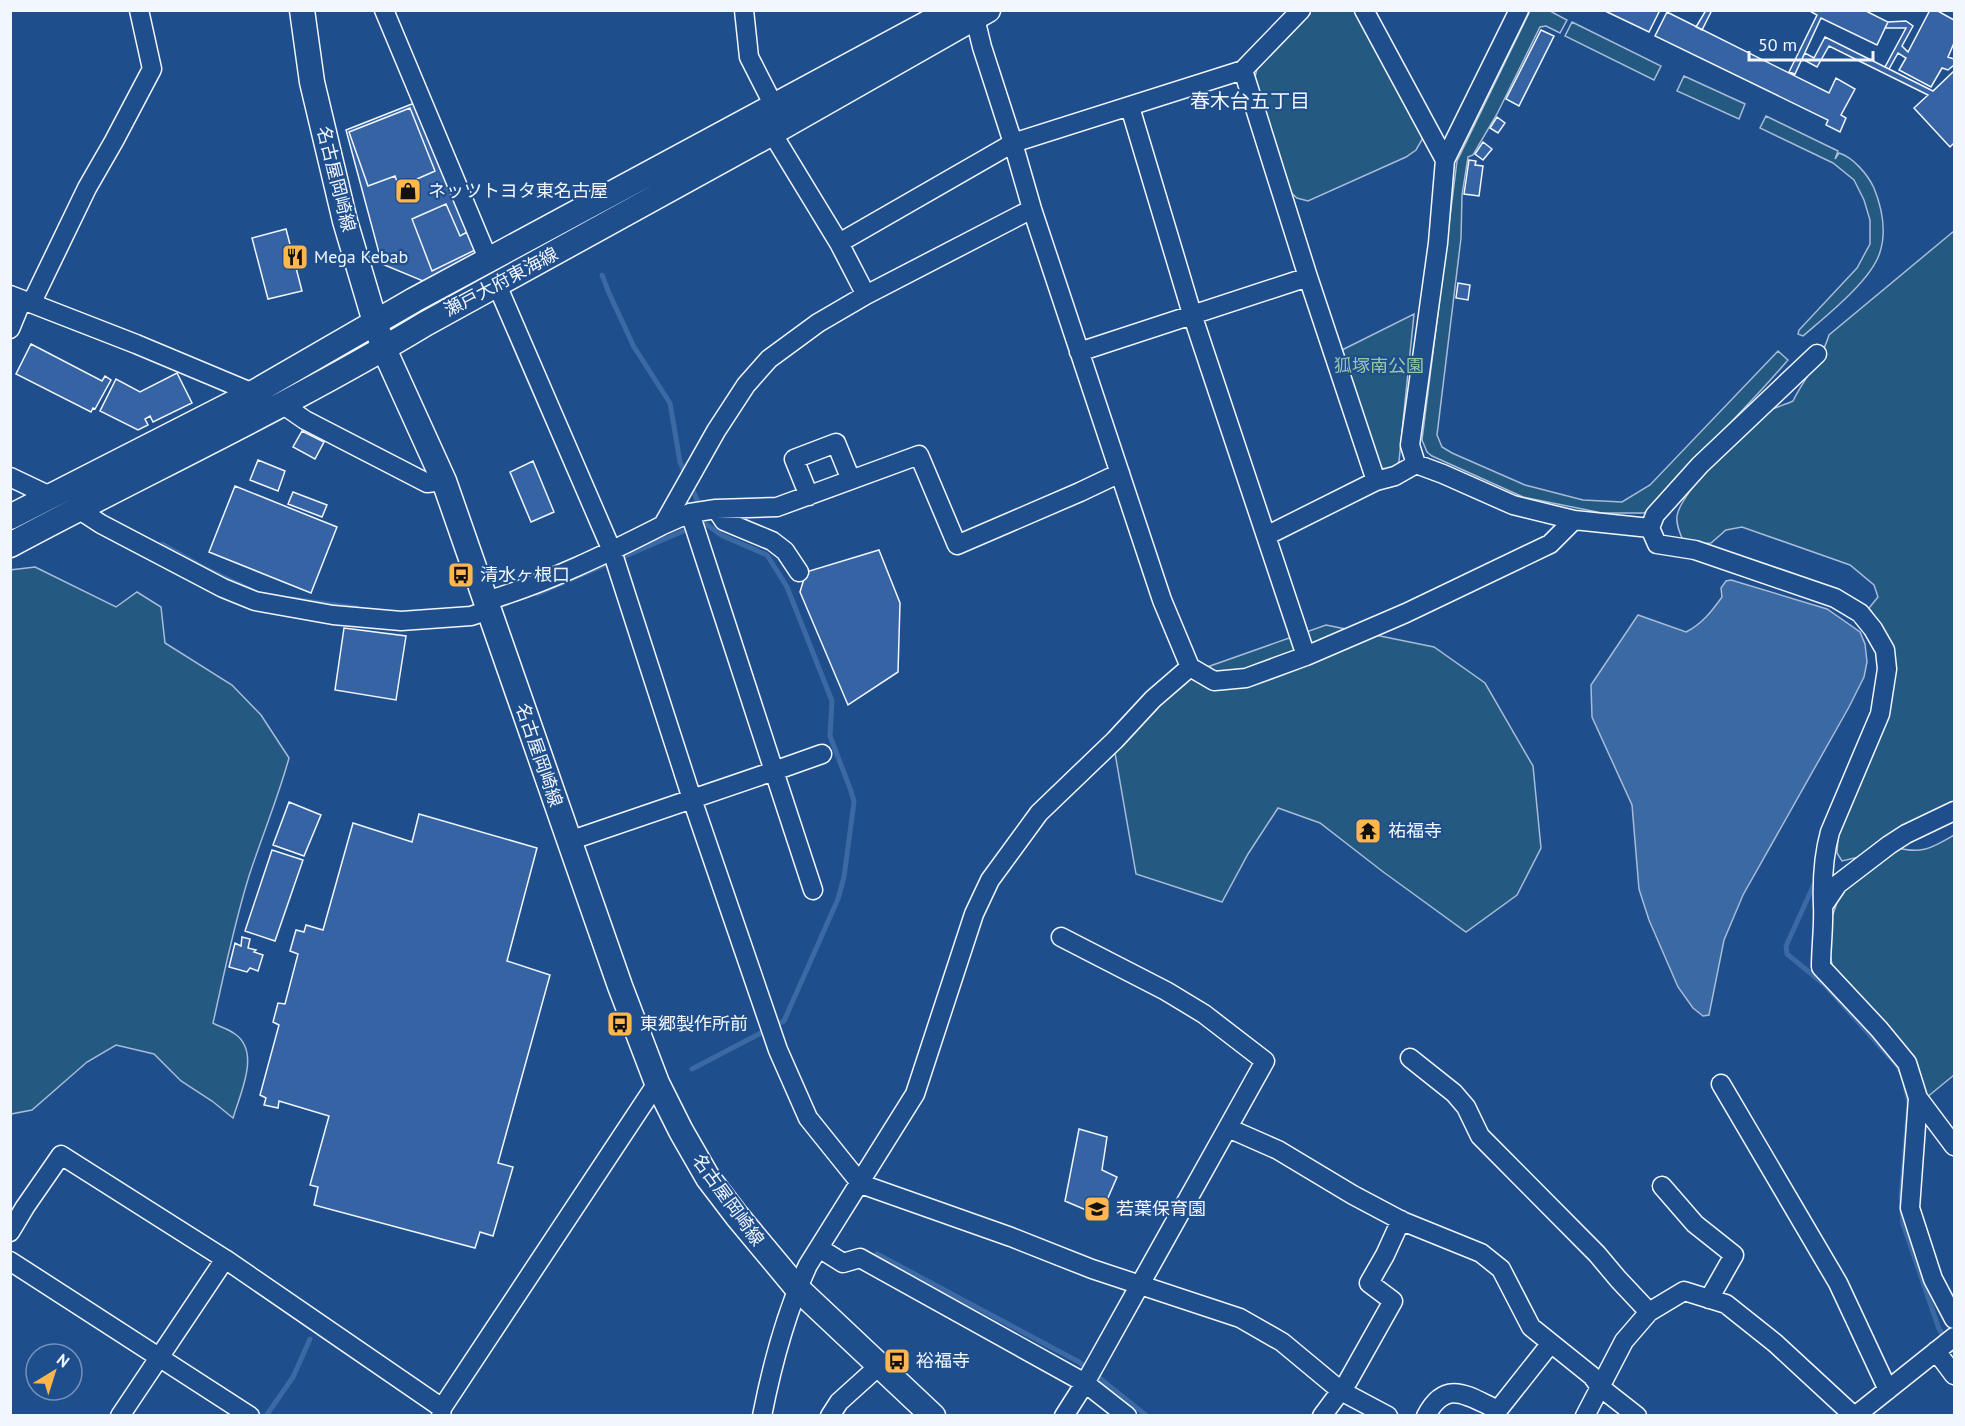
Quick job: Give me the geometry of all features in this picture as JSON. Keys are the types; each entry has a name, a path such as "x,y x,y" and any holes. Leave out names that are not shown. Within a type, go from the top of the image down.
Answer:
{"main road":[{"name":"名古屋岡崎線","path":"302,10 312,82 345,221 375,322 384,349 444,481 569,841 657,1083 708,1178 737,1216 797,1288 933,1416"},
{"name":"瀬戸大府東海線","path":"10,517 253,393 375,322 774,106 972,12"},
{"name":"瀬戸大府東海線","path":"10,545 384,349 424,324 772,133 972,12"}],"street":[{"path":"10,329 21,299 114,141 152,69 139,10"},
{"path":"384,10 489,261"},
{"path":"744,10 749,57 774,106"},
{"path":"839,243 1013,143 1244,70 1301,10"},
{"path":"1364,10 1445,160"},
{"path":"1519,10 1445,160 1438,243 1410,445 1416,464 1513,505 1574,520 1650,528"},
{"path":"972,12 1032,209 1079,352 1162,600 1191,668 1214,681 1246,678 1306,656 1406,613 1550,544 1574,520"},
{"path":"1244,70 1308,277 1376,481"},
{"path":"1130,107 1192,314 1306,656"},
{"path":"772,133 839,243 866,295"},
{"path":"663,525 716,431 757,371 795,339 866,295 1032,209"},
{"path":"1079,352 1308,277"},
{"path":"497,285 612,551 692,799 778,1050 808,1118 861,1184 1011,1237 1092,1269 1240,1318 1282,1342 1341,1391 1388,1416"},
{"path":"21,299 253,393"},
{"path":"1817,354 1700,465 1655,515 1650,528 1657,544 1695,550 1835,598 1860,614 1873,629 1885,650 1887,669 1880,714 1830,832 1824,852 1821,890 1823,906 1821,967 1879,1029 1907,1064 1918,1098 1954,1146"},
{"path":"282,404 305,420 427,483 444,481"},
{"path":"808,496 794,459 836,443 851,480"},
{"path":"78,509 101,524 223,588 255,601 333,615 401,621 471,616 518,591 612,551 690,513 716,509 777,507 919,455 957,545 1080,492 1120,472"},
{"path":"1266,536 1376,481 1395,476 1416,464"},
{"path":"10,477 50,496"},
{"path":"716,509 724,521 772,541 785,551 799,572"},
{"path":"690,513 813,890"},
{"path":"762,1416 770,1378 797,1288 808,1265 861,1184 915,1094 975,914 990,880 1039,813 1115,740 1153,699 1191,668"},
{"path":"569,841 822,753"},
{"path":"1823,906 1838,884 1889,845 1906,834 1954,811"},
{"path":"1061,937 1166,991 1204,1014 1265,1061 1085,1383 1064,1416"},
{"path":"1410,1058 1454,1093 1466,1107 1480,1136 1598,1254 1648,1311"},
{"path":"10,1232 61,1155 225,1259 442,1412 657,1083"},
{"path":"1721,1084 1838,1283 1888,1390"},
{"path":"1918,1098 1910,1208 1933,1279 1954,1319"},
{"path":"1228,1128 1278,1150 1353,1195 1401,1220 1481,1253 1501,1269 1531,1327 1637,1416"},
{"path":"1662,1186 1695,1224 1734,1254 1709,1299"},
{"path":"1322,1416 1341,1391 1393,1301 1369,1283 1401,1220"},
{"path":"819,1248 843,1263 860,1258 1085,1383 1127,1416"},
{"path":"120,1416 225,1259"},
{"path":"10,1261 250,1416"},
{"path":"1585,1416 1624,1341 1648,1311 1684,1291 1726,1304 1775,1343 1855,1416 1954,1337"},
{"path":"1426,1416 1432,1404 1451,1392 1460,1392 1498,1410 1551,1343"},
{"path":"1936,1351 1954,1375"},
{"path":"830,1416 839,1402 880,1365"}],"green space":[{"path":"1311,11 1355,11 1423,138 1416,150 1406,157 1308,201 1297,198 1288,190 1255,77 1257,69"},
{"path":"1530,11 1550,11 1567,20 1560,33 1546,26 1540,27 1497,114 1473,155 1468,157 1462,195 1461,238 1437,435 1442,447 1452,453 1525,485 1583,500 1622,502 1650,485 1778,351 1788,360 1672,483 1657,502 1644,513 1602,513 1523,497 1432,456 1427,452 1422,440 1457,161"},
{"path":"1572,22 1661,66 1654,80 1565,36"},
{"path":"1684,76 1745,104 1739,119 1677,91"},
{"path":"1766,116 1838,151 1835,159 1839,153 1855,162 1874,188 1883,219 1880,252 1868,274 1847,297 1803,336 1798,334 1799,330 1857,268 1870,244 1870,220 1864,200 1854,180 1833,163 1760,128"},
{"path":"1954,231 1954,808 1872,854 1842,861 1837,853 1839,823 1873,743 1883,628 1869,608 1878,597 1874,585 1850,565 1742,527 1726,530 1711,543 1697,544 1682,538 1677,525 1677,516 1689,493 1712,463 1750,424 1771,409 1793,401 1822,352 1829,335"},
{"name":"狐塚南公園","path":"1414,314 1399,461 1387,471 1378,463 1342,350"},
{"path":"35,567 116,607 137,592 161,607 165,643 232,685 261,715 289,758 244,894 213,1023 235,1034 243,1042 247,1051 248,1062 244,1086 233,1118 181,1081 154,1054 116,1045 87,1062 32,1110 11,1114 10,570"},
{"path":"1326,625 1434,647 1485,683 1533,766 1541,848 1517,895 1466,932 1320,823 1278,808 1248,854 1222,902 1136,874 1115,753 1141,719 1193,672"},
{"path":"1954,835 1954,1075 1926,1098 1918,1067 1833,969 1828,945 1831,920 1842,888 1895,847 1912,850 1926,849"}],"shaded area":[{"path":"1731,580 1827,609 1860,632 1865,644 1867,662 1864,677 1849,707 1743,895 1724,940 1709,1015 1703,1016 1693,1008 1678,987 1649,920 1639,889 1632,805 1592,717 1591,685 1638,615 1686,632 1710,612 1722,597 1721,588 1726,581"}],"building":[{"path":"1603,10 1660,10 1649,32"},
{"path":"1702,10 1712,10 1702,30 1696,27 1705,12"},
{"path":"1808,10 1864,10 1888,22 1877,45 1821,18 1795,74 1789,72 1817,15"},
{"path":"1930,10 1936,10 1954,20 1954,43 1948,57 1954,59 1954,65 1948,70 1942,68 1931,87 1899,70 1906,58 1898,53 1889,69 1885,67 1906,28 1885,28 1888,22 1906,21 1913,26 1902,46 1908,52"},
{"path":"1667,12 1829,93 1836,78 1855,89 1841,115 1846,118 1840,132 1826,125 1828,120 1655,36"},
{"path":"1541,30 1554,36 1519,106 1506,99"},
{"path":"1825,37 1933,91 1954,71 1954,143 1950,147 1914,108 1928,95 1829,46 1817,67 1802,59 1805,53 1814,58"},
{"name":"ネッツトヨタ東名古屋","path":"417,102 478,252 423,281 382,264 346,130"},
{"path":"410,108 435,171 399,187 395,176 368,186 349,132"},
{"path":"1497,117 1505,123 1498,133 1490,128"},
{"path":"1483,142 1492,149 1483,160 1475,154"},
{"path":"1469,160 1476,161 1475,165 1483,166 1479,196 1464,194"},
{"path":"446,204 460,236 467,232 475,250 432,271 412,219"},
{"path":"286,229 302,291 268,299 252,238"},
{"path":"1458,283 1470,285 1468,300 1456,298"},
{"path":"31,344 102,381 105,376 111,380 95,409 93,408 91,412 16,374"},
{"path":"177,373 192,403 153,422 150,416 145,419 148,425 138,430 100,411 116,379 140,392"},
{"path":"302,431 324,442 315,459 293,447"},
{"path":"258,460 285,471 278,491 250,480"},
{"path":"533,461 554,512 531,522 510,472"},
{"path":"235,486 337,527 311,593 209,552"},
{"path":"293,492 327,505 322,517 288,504"},
{"path":"879,550 900,603 898,672 848,705 800,592 806,572"},
{"path":"344,628 406,636 396,700 335,690"},
{"path":"289,802 321,815 304,856 273,845"},
{"path":"419,814 537,848 507,961 550,975 498,1163 513,1167 493,1236 480,1232 475,1248 314,1205 318,1187 310,1185 329,1116 279,1101 278,1108 264,1105 266,1098 260,1095 279,1025 273,1022 278,1003 285,1004 298,954 290,951 296,930 304,932 306,925 323,930 353,823 412,842"},
{"path":"272,850 303,860 275,941 245,931"},
{"path":"242,937 250,939 248,948 263,955 258,971 250,968 247,972 229,967 235,943 241,946"},
{"path":"1079,1129 1107,1137 1102,1170 1117,1177 1100,1216 1065,1201"}],"waterway":[{"path":"602,275 634,347 670,403 680,462 686,476"},
{"path":"690,484 701,509"},
{"path":"537,594 688,529 706,524 721,535 767,555 787,587 832,701 830,736 854,802 844,877 838,899 784,1021 692,1069"},
{"path":"162,544 204,568 249,589"},
{"path":"292,599 357,608"},
{"path":"1816,880 1786,946 1787,954 1825,985 1897,1065 1902,1074"},
{"path":"1905,1086 1909,1103 1901,1197 1903,1224 1939,1329 1954,1351"},
{"path":"877,1254 1079,1362 1147,1416"},
{"path":"266,1416 293,1377 310,1339"}],"place":[{"name":"ネッツトヨタ東名古屋","path":"408,191"},
{"name":"Mega Kebab","path":"295,257"},
{"name":"清水ヶ根口","path":"461,575"},
{"name":"祐福寺","path":"1368,831"},
{"name":"東郷製作所前","path":"620,1024"},
{"name":"若葉保育園","path":"1097,1209"},
{"name":"裕福寺","path":"897,1361"}],"district":[{"name":"春木台五丁目","path":"1250,101"}]}
